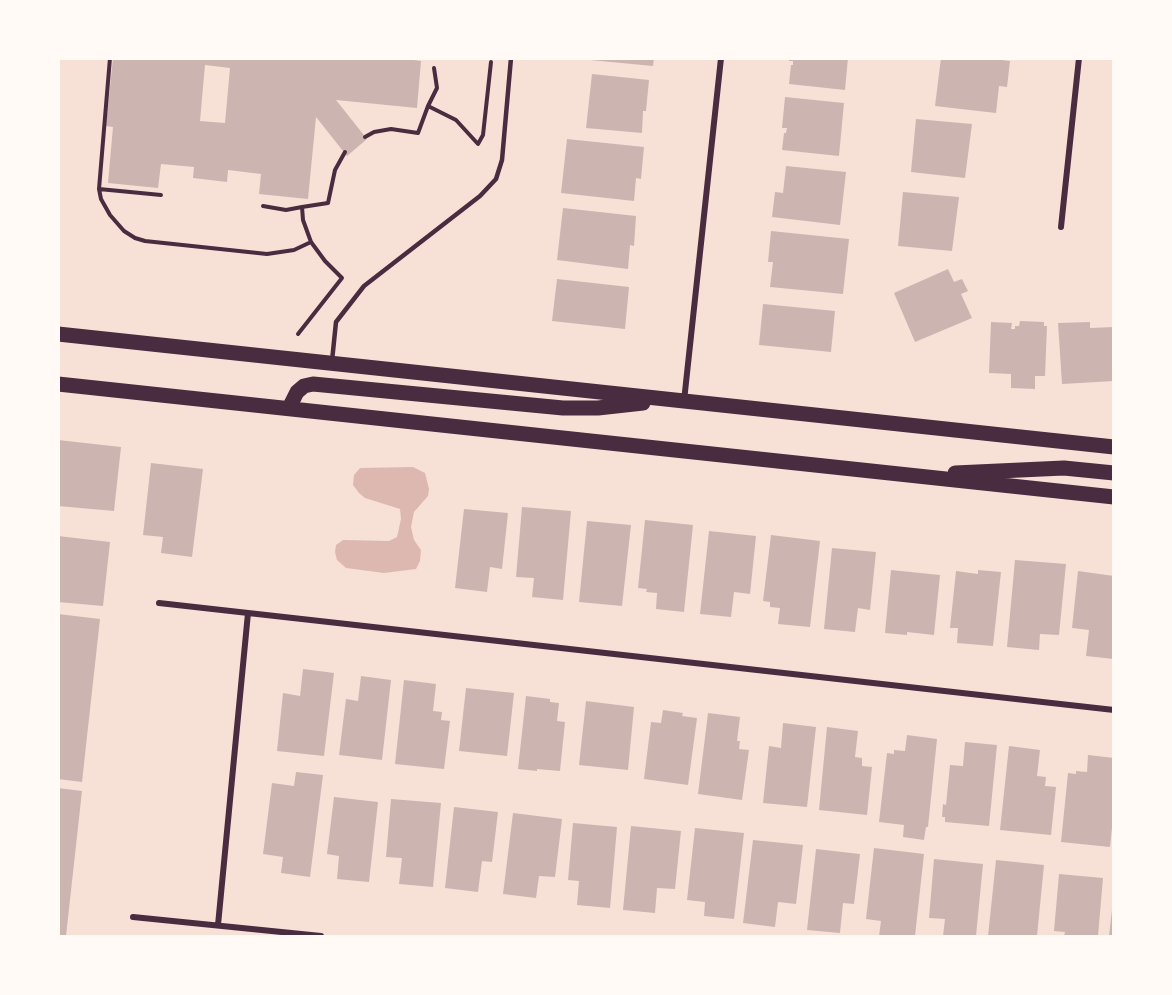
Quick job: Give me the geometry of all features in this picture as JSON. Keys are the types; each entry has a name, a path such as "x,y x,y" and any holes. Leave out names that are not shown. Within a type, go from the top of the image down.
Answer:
{"main road":[{"path":"58,334 1113,447"},
{"path":"58,384 1113,497"},
{"path":"289,408 297,392 304,386 313,384 563,408 598,408 677,400"},
{"path":"914,476 1028,468 1064,468 1113,473"}],"street":[{"path":"677,400 721,58"},
{"path":"1061,227 1079,58"},
{"path":"159,603 1113,710"},
{"path":"218,925 248,613"},
{"path":"133,917 321,936"}],"lane":[{"path":"332,363 336,322 364,286 480,196 496,179 502,160 512,58"}],"path":[{"path":"110,58 99,189 104,206 116,224 135,238 145,241 267,254 294,250 311,242"},
{"path":"428,106 456,120 478,144 483,135 491,58"},
{"path":"365,137 374,132 391,129 418,133 437,88 434,68"},
{"path":"262,206 286,210 328,203 335,170 345,152"},
{"path":"99,189 161,195"},
{"path":"298,334 342,278 311,242 303,220 302,207"}],"shaded area":[{"path":"413,467 425,473 429,489 428,496 414,512 411,527 414,540 421,550 420,561 416,569 384,573 346,568 337,560 336,545 343,540 389,541 397,537 401,519 400,509 365,498 359,493 353,485 354,475 360,468"}],"building":[{"path":"113,58 400,58 421,61 417,108 336,100 367,139 347,156 316,117 308,199 259,194 261,174 228,170 227,182 193,178 194,167 161,164 158,188 108,183 113,127 106,126","holes":["205,65 230,68 225,123 200,121"]},
{"path":"590,58 654,58 653,66 590,60"},
{"path":"789,58 848,58 845,90 789,84 793,61 789,61"},
{"path":"941,58 986,58 1010,61 1007,87 999,86 996,113 935,106"},
{"path":"592,74 649,80 646,111 643,111 642,133 586,128"},
{"path":"785,97 844,103 839,156 782,150 784,133 787,128 782,128"},
{"path":"916,119 972,124 965,178 911,172"},
{"path":"567,139 644,147 641,179 636,178 634,201 561,193"},
{"path":"786,166 846,172 840,225 772,217 775,192 783,193"},
{"path":"903,192 959,197 952,251 898,246"},
{"path":"563,208 636,216 634,246 630,245 628,269 557,260"},
{"path":"771,231 849,239 843,294 770,287 773,262 768,262"},
{"path":"948,269 954,282 962,279 968,291 961,294 972,318 915,342 894,293"},
{"path":"557,279 629,287 625,329 552,321"},
{"path":"763,304 835,311 831,352 759,345"},
{"path":"1020,321 1044,322 1044,326 1047,326 1045,376 1035,376 1035,389 1011,388 1011,374 989,373 991,322 1012,323 1011,329 1015,329 1015,326 1019,326"},
{"path":"1090,322 1090,328 1114,327 1114,381 1062,384 1058,323"},
{"path":"58,440 121,447 114,511 58,506"},
{"path":"151,463 203,469 192,557 161,553 163,537 143,535"},
{"path":"522,507 571,511 563,600 532,597 534,578 516,577"},
{"path":"464,509 508,513 502,569 490,567 487,592 455,588"},
{"path":"645,520 693,525 684,612 656,609 657,593 646,592 647,589 638,588"},
{"path":"587,521 631,525 622,606 579,602"},
{"path":"709,531 756,536 750,594 734,592 731,617 700,614"},
{"path":"771,535 820,541 810,627 778,624 780,608 770,607 770,602 763,601"},
{"path":"58,536 110,542 103,606 58,602"},
{"path":"832,548 876,552 870,610 858,608 855,632 824,629"},
{"path":"1015,560 1066,564 1059,635 1040,634 1039,650 1007,647"},
{"path":"891,570 940,575 934,635 907,632 907,635 885,633"},
{"path":"978,570 1001,572 993,646 957,643 958,628 950,628 956,571 978,574"},
{"path":"1078,571 1114,576 1114,659 1086,656 1089,630 1072,628"},
{"path":"58,614 100,619 82,782 58,779"},
{"path":"303,669 334,673 324,756 277,751 283,693 300,696"},
{"path":"361,676 391,680 382,760 339,755 346,699 358,701"},
{"path":"404,680 436,684 433,711 442,712 441,720 450,721 444,769 395,764"},
{"path":"466,688 514,693 507,756 459,751"},
{"path":"526,696 550,699 550,702 559,703 557,721 565,722 560,771 518,769"},
{"path":"586,701 634,707 628,770 579,765"},
{"path":"663,710 697,718 688,785 644,779 651,722 661,723"},
{"path":"708,713 740,717 737,741 740,741 739,749 749,750 742,800 698,794"},
{"path":"783,723 816,727 807,807 763,803 769,746 781,748"},
{"path":"827,727 858,731 855,757 862,758 862,766 872,767 867,815 819,810"},
{"path":"907,735 937,739 928,827 926,827 924,840 903,837 904,825 879,822 887,753 894,754 894,750 905,751"},
{"path":"965,742 997,745 989,826 945,822 945,817 942,817 943,804 946,805 950,765 963,766"},
{"path":"1009,746 1040,750 1037,776 1046,777 1045,786 1056,787 1051,835 1000,830"},
{"path":"1088,755 1114,758 1114,808 1110,847 1061,842 1068,773 1087,772"},
{"path":"296,772 323,775 310,877 281,873 283,857 263,854 272,783 294,786"},
{"path":"58,788 82,791 66,936 58,936"},
{"path":"334,797 378,802 369,882 337,879 339,856 327,854"},
{"path":"391,799 441,803 433,887 399,884 402,858 386,857"},
{"path":"454,807 498,812 492,862 482,861 478,892 445,888"},
{"path":"513,813 562,819 555,877 539,876 536,898 503,894"},
{"path":"573,823 617,827 610,908 577,905 579,881 568,880"},
{"path":"631,826 681,831 675,889 657,888 655,913 623,910"},
{"path":"695,828 744,833 734,919 704,916 705,902 687,900"},
{"path":"753,840 803,845 796,904 778,902 775,927 743,923"},
{"path":"874,848 924,854 915,936 879,936 881,921 866,919"},
{"path":"816,849 860,854 854,904 843,903 840,933 807,930"},
{"path":"934,859 983,864 976,936 943,936 945,919 929,918"},
{"path":"996,860 1044,865 1037,936 988,936"},
{"path":"1059,874 1103,878 1098,936 1064,936 1065,932 1054,931"},
{"path":"1112,910 1114,910 1114,936 1109,936"}]}
